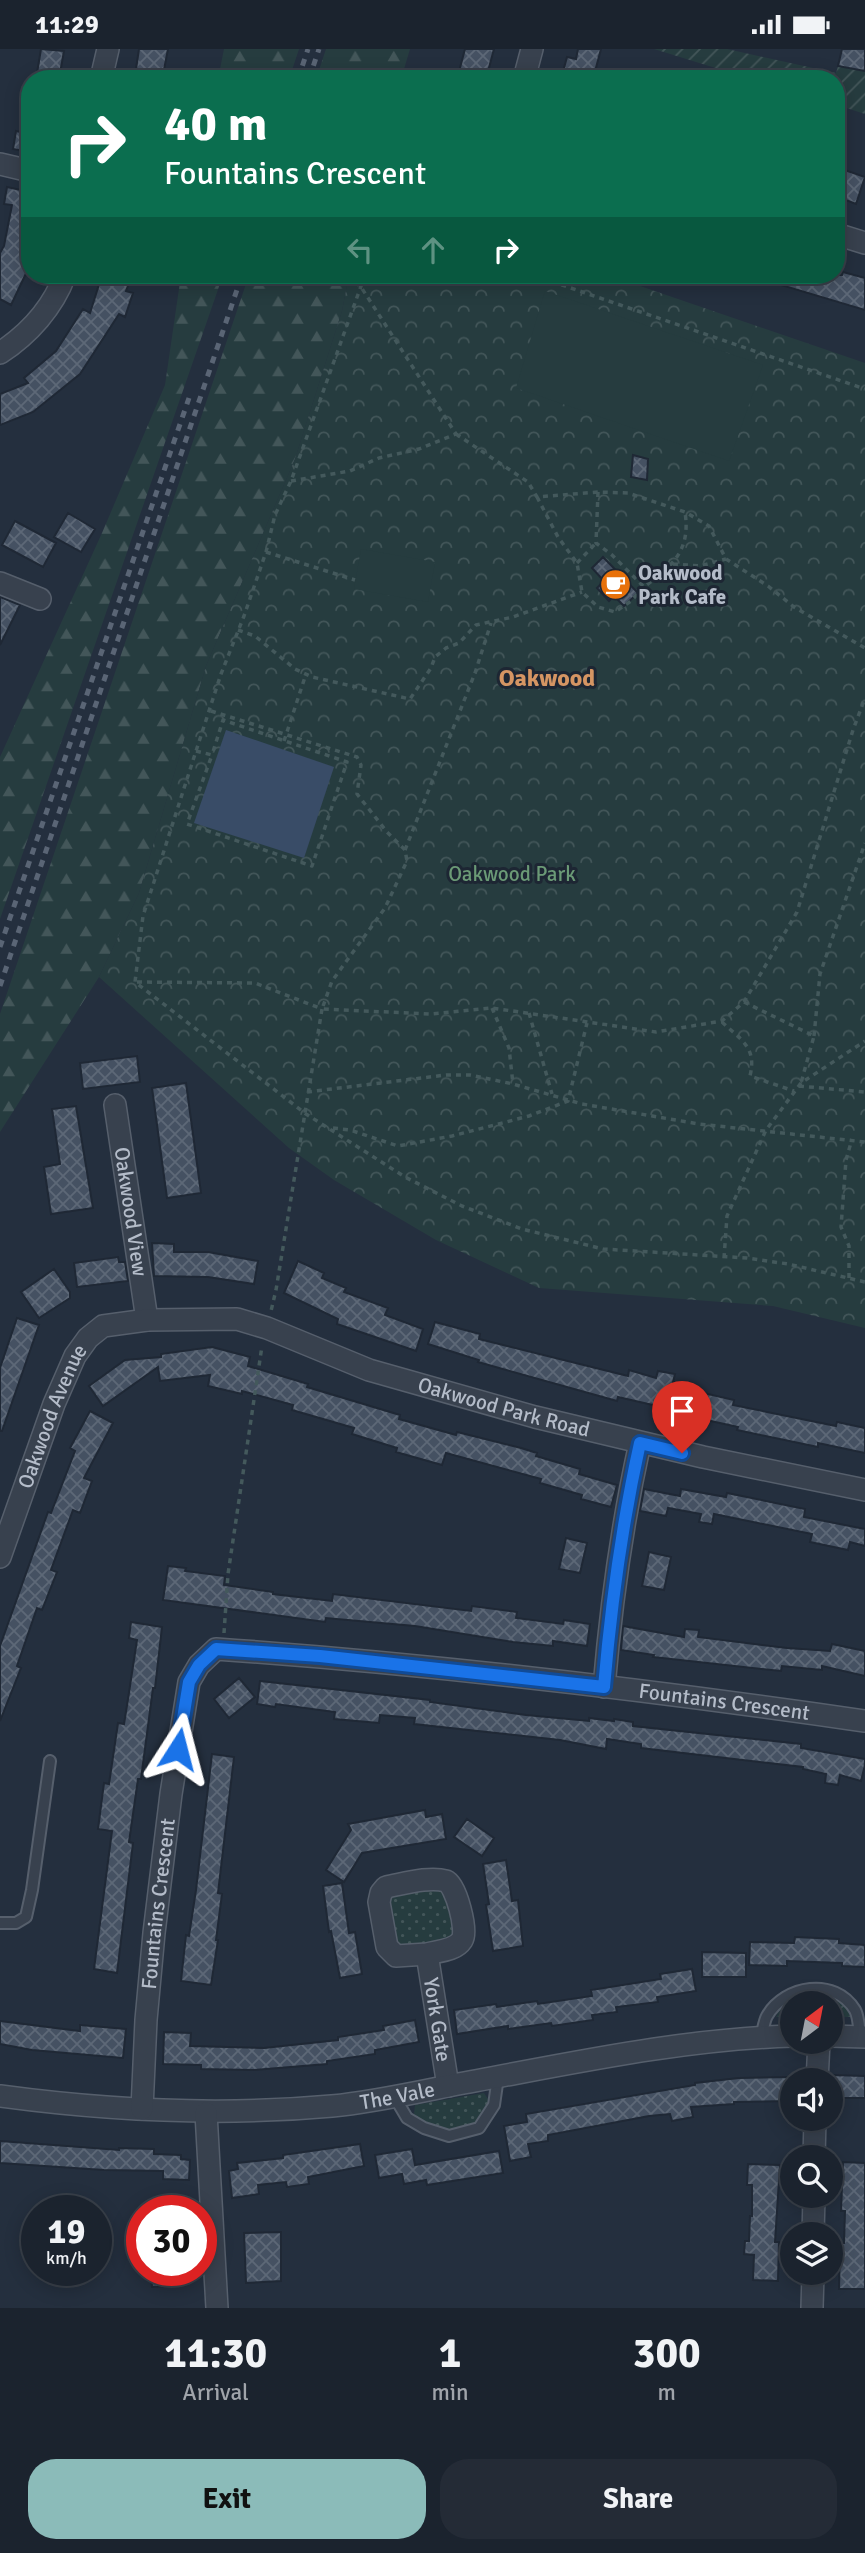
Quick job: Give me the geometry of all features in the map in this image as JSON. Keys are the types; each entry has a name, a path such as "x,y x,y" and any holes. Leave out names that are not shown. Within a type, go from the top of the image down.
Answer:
{"street":[{"path":"103,70 107,49"},
{"path":"526,70 532,49"},
{"path":"0,164 21,169"},
{"path":"845,237 865,243"},
{"path":"0,352 15,343 40,319 58,294 62,284"},
{"path":"0,583 40,599"},
{"name":"Oakwood View","path":"115,1105 146,1320"},
{"name":"Oakwood Park Road","path":"146,1320 237,1319 267,1328 369,1370 535,1417 640,1443 865,1490"},
{"name":"Oakwood Avenue","path":"0,1557 54,1404 75,1356 88,1338 103,1326 146,1320"},
{"path":"604,1687 624,1515 640,1443"},
{"name":"Fountains Crescent","path":"142,2109 154,1933 171,1794 189,1682 199,1665 216,1649 320,1656 604,1687 865,1721"},
{"name":"York Gate","path":"438,1879 449,1882 455,1889 465,1933 455,1947 427,1954 396,1955 387,1947 379,1902 386,1887 438,1879"},
{"name":"York Gate","path":"427,1954 448,2086"},
{"name":"The Vale","path":"0,2096 83,2107 206,2113 333,2105 662,2049 780,2036"},
{"path":"844,2036 863,2037"},
{"path":"206,2113 217,2308"},
{"path":"812,2308 813,2285"}],"lane":[{"path":"0,1923 16,1923 26,1917 33,1890 50,1761"},
{"path":"761,2037 767,2016 781,2001 800,1990 818,1987 842,1997 856,2011 863,2037"},
{"path":"394,2096 407,2117 424,2128 449,2136 479,2128 494,2105 498,2077"}],"path":[{"path":"359,284 456,434 528,482 558,537 578,563 582,592 598,607 615,612 673,564 680,555 684,540 687,524 685,512"},
{"path":"559,284 865,389"},
{"path":"135,982 143,916 195,751 266,552 275,515 291,481 361,286"},
{"path":"291,481 350,471 379,458 418,449 456,434"},
{"path":"537,497 598,492 628,493 685,512 709,526 726,559 768,586 794,607 865,648"},
{"path":"578,563 596,543 598,492"},
{"path":"596,543 644,587"},
{"path":"266,552 355,580"},
{"path":"673,564 700,566 726,559"},
{"path":"238,630 256,636 295,669 306,674 410,699 435,657 446,648 459,643 477,625 540,608 582,592"},
{"path":"223,1650 228,1574 258,1362 276,1290 322,1009 332,981 385,908 407,861 405,850 471,681 491,622"},
{"path":"284,741 306,674"},
{"path":"135,982 255,983 322,1009 430,1014 492,1008 656,1033 722,1021 744,1002 797,912 865,698"},
{"path":"210,711 356,757 360,765 357,794 405,850"},
{"path":"223,720 347,762 312,866 187,824 212,755 223,720"},
{"path":"195,751 212,755"},
{"path":"800,1085 814,1036 820,974 865,843"},
{"path":"135,982 306,1114 331,1127 405,1177 462,1206 522,1229 603,1249 788,1264 865,1282"},
{"path":"744,1002 814,1036"},
{"path":"492,1008 509,1048 513,1084"},
{"path":"529,1013 552,1094"},
{"path":"722,1021 750,1049 754,1062 750,1076 794,1091"},
{"path":"568,1101 588,1022"},
{"path":"724,1258 727,1216 766,1130 800,1085 865,1041"},
{"path":"307,1092 446,1075 470,1075 552,1094 568,1101 699,1124 865,1142"},
{"path":"800,1085 865,1092"},
{"path":"331,1127 398,1146 452,1136 529,1116 568,1101"},
{"path":"849,1278 849,1246 841,1227 841,1214 846,1160 852,1139"}],"green space":[{"path":"224,49 299,49 292,70 220,70"},
{"path":"326,49 410,49 404,70 319,70"},
{"path":"654,49 727,49 822,70 722,70"},
{"path":"838,66 865,70 865,114 845,108 845,70 837,70"},
{"path":"180,284 220,284 0,919 0,757 102,533 165,385"},
{"path":"246,284 347,284 342,311 295,459 206,666 139,893 99,977 0,1132 0,1014"},
{"name":"Oakwood Park","path":"347,284 634,284 865,363 865,1328 773,1306 539,1288 436,1240 334,1180 289,1148 99,977 139,893 206,666 295,459 342,311"},
{"path":"545,291 763,365 729,461 516,388"},
{"path":"361,549 435,562 428,602 354,589"},
{"path":"436,1885 450,1893 458,1929 451,1939 406,1949 393,1943 385,1904 392,1892"},
{"path":"844,2004 848,2007 850,2017 844,2017"},
{"path":"484,2093 490,2102 486,2110 474,2124 465,2127 438,2127 414,2114 415,2105"}],"water":[{"path":"226,730 334,767 304,858 194,823"}],"building":[{"path":"41,49 64,51 61,70 38,70"},
{"path":"139,49 168,49 164,70 136,69"},
{"path":"465,49 494,49 488,70 459,70"},
{"path":"578,49 601,49 595,70 563,70 567,57 576,59"},
{"path":"842,49 865,49 865,71 838,66"},
{"path":"16,131 21,132 21,150 13,149"},
{"path":"845,170 865,177 856,204 845,200"},
{"path":"7,187 21,190 21,284 11,305 0,299 0,253 4,246 12,205 4,204"},
{"path":"845,273 865,278 865,310 778,284 845,284"},
{"path":"99,284 129,284 126,291 133,293 125,317 119,314 80,374 33,412 0,425 0,394 28,383 24,378 56,351 83,309 90,313"},
{"path":"633,455 648,459 647,480 631,477"},
{"path":"68,513 95,529 81,552 54,537"},
{"path":"15,521 56,543 43,567 2,545"},
{"name":"Oakwood Park Cafe","path":"603,557 638,593 624,606 614,596 609,601 597,588 604,581 592,568"},
{"path":"0,597 20,605 0,645"},
{"path":"137,1056 140,1082 83,1089 80,1063"},
{"path":"186,1083 201,1193 167,1198 152,1088"},
{"path":"76,1106 93,1208 51,1214 44,1167 60,1164 52,1109"},
{"path":"152,1243 174,1244 174,1252 208,1252 258,1261 254,1284 208,1277 154,1276"},
{"path":"118,1257 119,1262 125,1262 128,1281 77,1287 74,1263"},
{"path":"298,1261 324,1273 322,1278 346,1288 344,1292 388,1308 385,1315 423,1329 416,1351 337,1324 338,1319 284,1293"},
{"path":"54,1269 70,1292 70,1298 39,1318 21,1292"},
{"path":"17,1318 39,1325 0,1431 0,1368"},
{"path":"435,1322 480,1334 479,1339 628,1376 629,1370 656,1378 658,1371 675,1374 673,1382 683,1384 682,1388 734,1400 733,1405 836,1426 837,1422 865,1428 865,1453 818,1443 818,1447 737,1430 738,1427 679,1414 679,1411 618,1397 617,1401 478,1362 479,1360 428,1344"},
{"path":"212,1347 250,1357 248,1366 400,1415 399,1419 456,1435 457,1432 521,1448 537,1453 536,1456 580,1469 579,1474 617,1485 611,1507 540,1483 541,1479 446,1453 442,1465 396,1452 397,1448 352,1434 354,1428 292,1410 293,1405 242,1391 242,1394 208,1386 210,1375 160,1381 158,1367 103,1406 89,1386 125,1360 161,1357 161,1354"},
{"path":"90,1411 113,1423 84,1478 92,1481 80,1513 73,1510 51,1570 57,1572 42,1610 37,1608 17,1666 21,1668 0,1721 0,1646 48,1512 51,1513 75,1451 70,1448"},
{"path":"644,1489 680,1496 681,1489 726,1497 727,1493 805,1509 804,1517 865,1529 865,1546 850,1542 848,1550 810,1542 812,1534 714,1514 712,1524 699,1522 701,1514 668,1508 666,1516 640,1511"},
{"path":"566,1538 587,1543 580,1573 559,1569"},
{"path":"649,1552 671,1557 664,1590 642,1586"},
{"path":"168,1566 225,1576 224,1585 273,1594 332,1601 333,1594 471,1611 472,1606 517,1612 516,1618 563,1624 564,1620 590,1624 587,1646 553,1641 553,1646 513,1642 415,1626 326,1618 325,1622 163,1600"},
{"path":"131,1622 162,1627 155,1688 129,1842 133,1843 117,1973 94,1969 112,1831 98,1829 104,1783 109,1784 118,1723 124,1724 128,1699 137,1640 129,1638"},
{"path":"623,1626 684,1637 685,1629 699,1630 698,1637 787,1648 830,1651 832,1644 865,1651 865,1676 822,1666 822,1670 782,1666 781,1671 653,1657 654,1655 621,1650"},
{"path":"239,1678 255,1697 229,1718 214,1699"},
{"path":"260,1681 430,1700 526,1715 589,1721 589,1718 614,1719 633,1722 633,1726 801,1744 801,1748 865,1759 865,1765 861,1781 840,1775 838,1785 825,1783 826,1774 803,1767 641,1748 641,1744 607,1739 606,1749 560,1740 414,1724 415,1718 380,1715 379,1723 334,1719 335,1712 257,1704"},
{"path":"212,1754 234,1757 218,1893 222,1894 218,1940 211,1985 181,1981 186,1935 189,1936 196,1890"},
{"path":"425,1810 426,1817 442,1814 446,1839 362,1853 344,1882 326,1870 351,1830 348,1824"},
{"path":"467,1819 494,1838 482,1856 454,1837"},
{"path":"506,1860 512,1901 518,1900 523,1946 493,1951 483,1864"},
{"path":"342,1883 349,1933 355,1932 362,1974 340,1978 331,1931 329,1932 323,1886"},
{"path":"795,1937 839,1939 839,1943 865,1945 865,1967 842,1966 842,1963 787,1961 787,1966 749,1965 750,1942 794,1943"},
{"path":"702,1952 746,1953 746,1977 702,1977"},
{"path":"692,1969 696,1991 657,1997 658,2002 616,2007 617,2012 592,2015 593,2020 552,2026 551,2023 508,2029 508,2026 457,2034 454,2010 537,2001 538,2004 592,1996 591,1990 661,1979 660,1974"},
{"path":"415,2020 419,2042 375,2050 375,2054 327,2061 327,2064 253,2070 201,2069 201,2065 163,2064 164,2032 191,2033 190,2046 264,2048 338,2040 338,2037 384,2030 383,2026"},
{"path":"0,2021 80,2031 80,2025 126,2029 123,2058 32,2050 0,2044"},
{"path":"843,2075 865,2076 865,2098 843,2098"},
{"path":"780,2077 780,2101 734,2102 691,2107 693,2117 672,2121 670,2114 649,2116 548,2135 548,2141 528,2144 531,2157 510,2161 504,2126 527,2122 526,2114 695,2083"},
{"path":"0,2141 119,2150 154,2149 154,2154 181,2155 181,2159 190,2160 189,2180 163,2179 163,2171 0,2163"},
{"path":"360,2144 364,2166 308,2177 309,2184 287,2187 286,2182 258,2185 259,2194 232,2198 229,2171 238,2169 237,2163"},
{"path":"412,2149 415,2165 499,2151 503,2173 427,2185 426,2180 404,2184 402,2174 379,2178 375,2155"},
{"path":"843,2162 865,2163 865,2289 839,2289 839,2285 843,2285 845,2211 841,2211"},
{"path":"748,2164 780,2165 775,2242 779,2242 778,2281 753,2280 754,2255 744,2254 745,2241 749,2241 752,2216 752,2185 747,2185"},
{"path":"281,2232 281,2281 246,2283 244,2233"}],"railway":[{"path":"301,70 308,49"},
{"path":"312,70 319,49"},
{"path":"0,986 239,284"},
{"path":"0,947 189,398"}],"place":[{"name":"Oakwood Park Cafe","path":"615,585"}],"district":[{"name":"Oakwood","path":"547,678"}],"route":[{"path":"178,1749 189,1682 199,1665 216,1649 320,1656 604,1687 612,1599 624,1515 640,1443 682,1453"}]}
